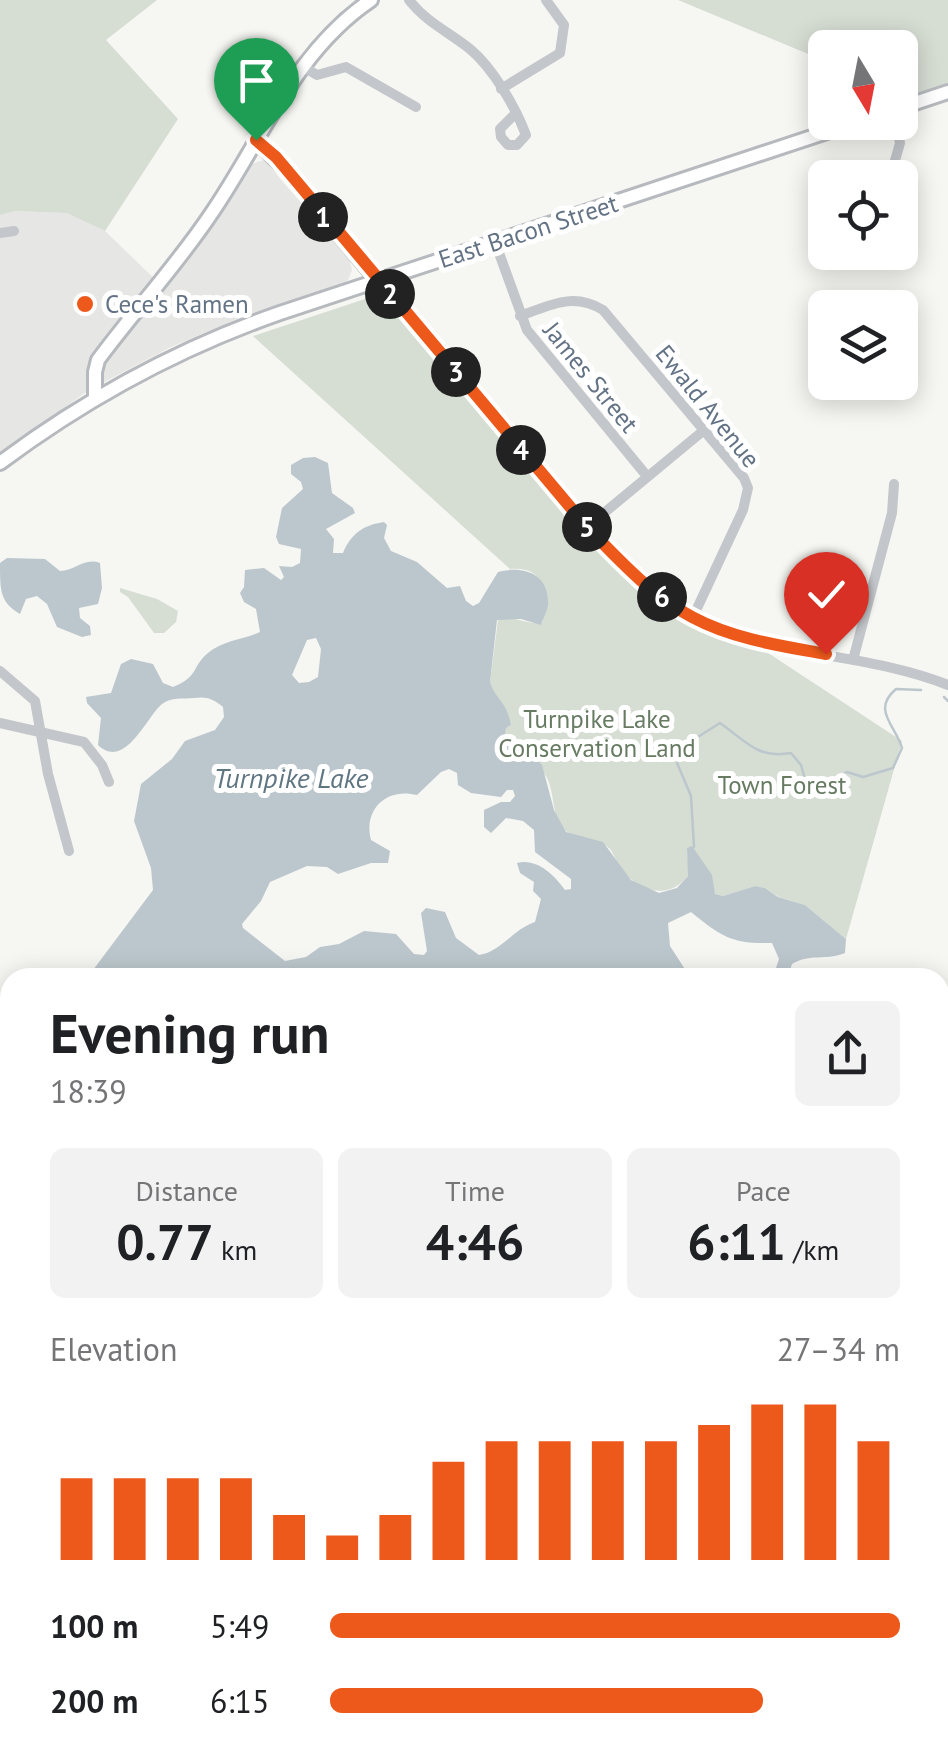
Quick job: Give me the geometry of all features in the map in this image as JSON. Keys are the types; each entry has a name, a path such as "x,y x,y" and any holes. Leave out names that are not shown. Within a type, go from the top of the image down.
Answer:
{"main road":[{"path":"94,397 96,365 214,210 302,66 334,28 370,0"},
{"path":"918,102 948,92"},
{"name":"East Bacon Street","path":"0,463 94,397 210,339 808,138"},
{"path":"256,140 276,157 378,281"}],"street":[{"path":"410,0 424,19 474,52 515,114"},
{"path":"501,89 560,52 565,39 564,25 546,0"},
{"path":"240,66 275,109"},
{"path":"302,66 317,75 346,67 416,106"},
{"path":"0,233 14,231"},
{"name":"James Street","path":"495,242 520,316 535,343 646,475"},
{"path":"378,281 587,527 644,584 693,618 770,644 948,684"},
{"name":"Ewald Avenue","path":"520,316 577,299 603,310 744,478 748,488 743,510 693,618"},
{"path":"587,527 703,430"},
{"path":"853,660 892,513 894,484"},
{"path":"0,670 35,700 48,774 68,850"},
{"path":"0,723 84,742 92,749 109,782"}],"shaded area":[{"path":"264,160 349,258 352,270 348,280 338,287 247,315 171,347 89,390 0,454 0,215 15,211 68,213 105,231 165,289 249,165"}],"green space":[{"path":"0,0 157,0 106,40 178,119 105,231 67,213 15,211 0,215"},
{"path":"678,0 948,0 948,84 918,95 918,30 808,30 808,54"},
{"name":"Town Forest","path":"365,299 398,316 575,526 639,591 689,625 765,651 902,741 846,939 805,905 765,888 755,886 723,896 715,894 712,883 687,853 690,873 682,882 665,890 646,888 621,869 605,845 562,827 546,776 527,757 504,743 506,728 511,725 490,682 498,620 542,623 545,603 538,577 522,569 510,569 253,336"},
{"path":"120,588 157,599 178,611 176,622 164,633 154,633"}],"water":[{"name":"Turnpike Lake","path":"315,457 328,463 332,493 353,508 355,513 326,529 334,539 333,553 343,553 364,528 384,522 384,538 391,551 417,562 447,588 460,586 466,601 473,606 479,603 498,572 523,571 543,583 548,604 541,625 521,619 497,620 490,682 511,725 506,728 504,743 514,747 522,744 542,765 554,810 566,832 603,842 631,880 659,893 677,888 688,876 687,848 692,846 712,875 715,894 723,896 755,886 805,905 846,939 845,953 799,961 791,968 776,968 779,959 772,943 728,937 691,912 668,923 670,946 684,968 94,968 153,890 151,868 134,821 141,784 172,759 185,741 215,730 224,717 223,707 210,699 169,700 126,747 108,751 98,745 101,718 86,697 111,693 121,664 131,659 153,664 163,683 173,687 187,679 214,649 260,632 256,609 244,602 240,593 245,570 264,568 281,580 284,577 279,566 300,563 301,549 279,544 276,537 282,508 303,489 291,474 291,465","holes":["316,638 321,649 318,677 299,683 292,675 307,640","449,769 457,773 458,785 471,793 501,797 507,790 513,790 515,796 510,802 484,810 484,827 491,833 506,818 523,821 534,830 535,852 571,879 571,889 565,890 538,865 517,863 520,873 534,882 533,891 541,899 535,922 494,950 479,955 456,938 445,912 426,908 421,913 427,951 424,955 414,954 396,934 364,931 339,944 320,947 306,957 285,961 243,928 270,882 307,866 327,867 338,874 371,863 388,863 390,851 371,840 369,829 379,803 396,794 417,795 441,772"]},
{"path":"7,558 45,559 60,571 89,562 100,563 102,588 98,604 79,608 80,618 90,626 91,635 82,637 57,627 47,604 37,596 26,599 20,614 13,610 1,588 0,563"}],"waterway":[{"path":"694,847 691,796 677,763 682,747 720,723 760,751 791,753 801,765 806,783 819,788 847,772 863,777 893,768 902,748 887,718 886,704 896,689 921,690"},
{"path":"944,697 948,701"}],"place":[{"name":"Cece's Ramen","path":"85,304"}],"route":[{"path":"256,140 276,157 587,527 644,584 693,618 740,636 826,654"}],"park label":[{"name":"Turnpike Lake Conservation Land","path":"597,734"}]}
